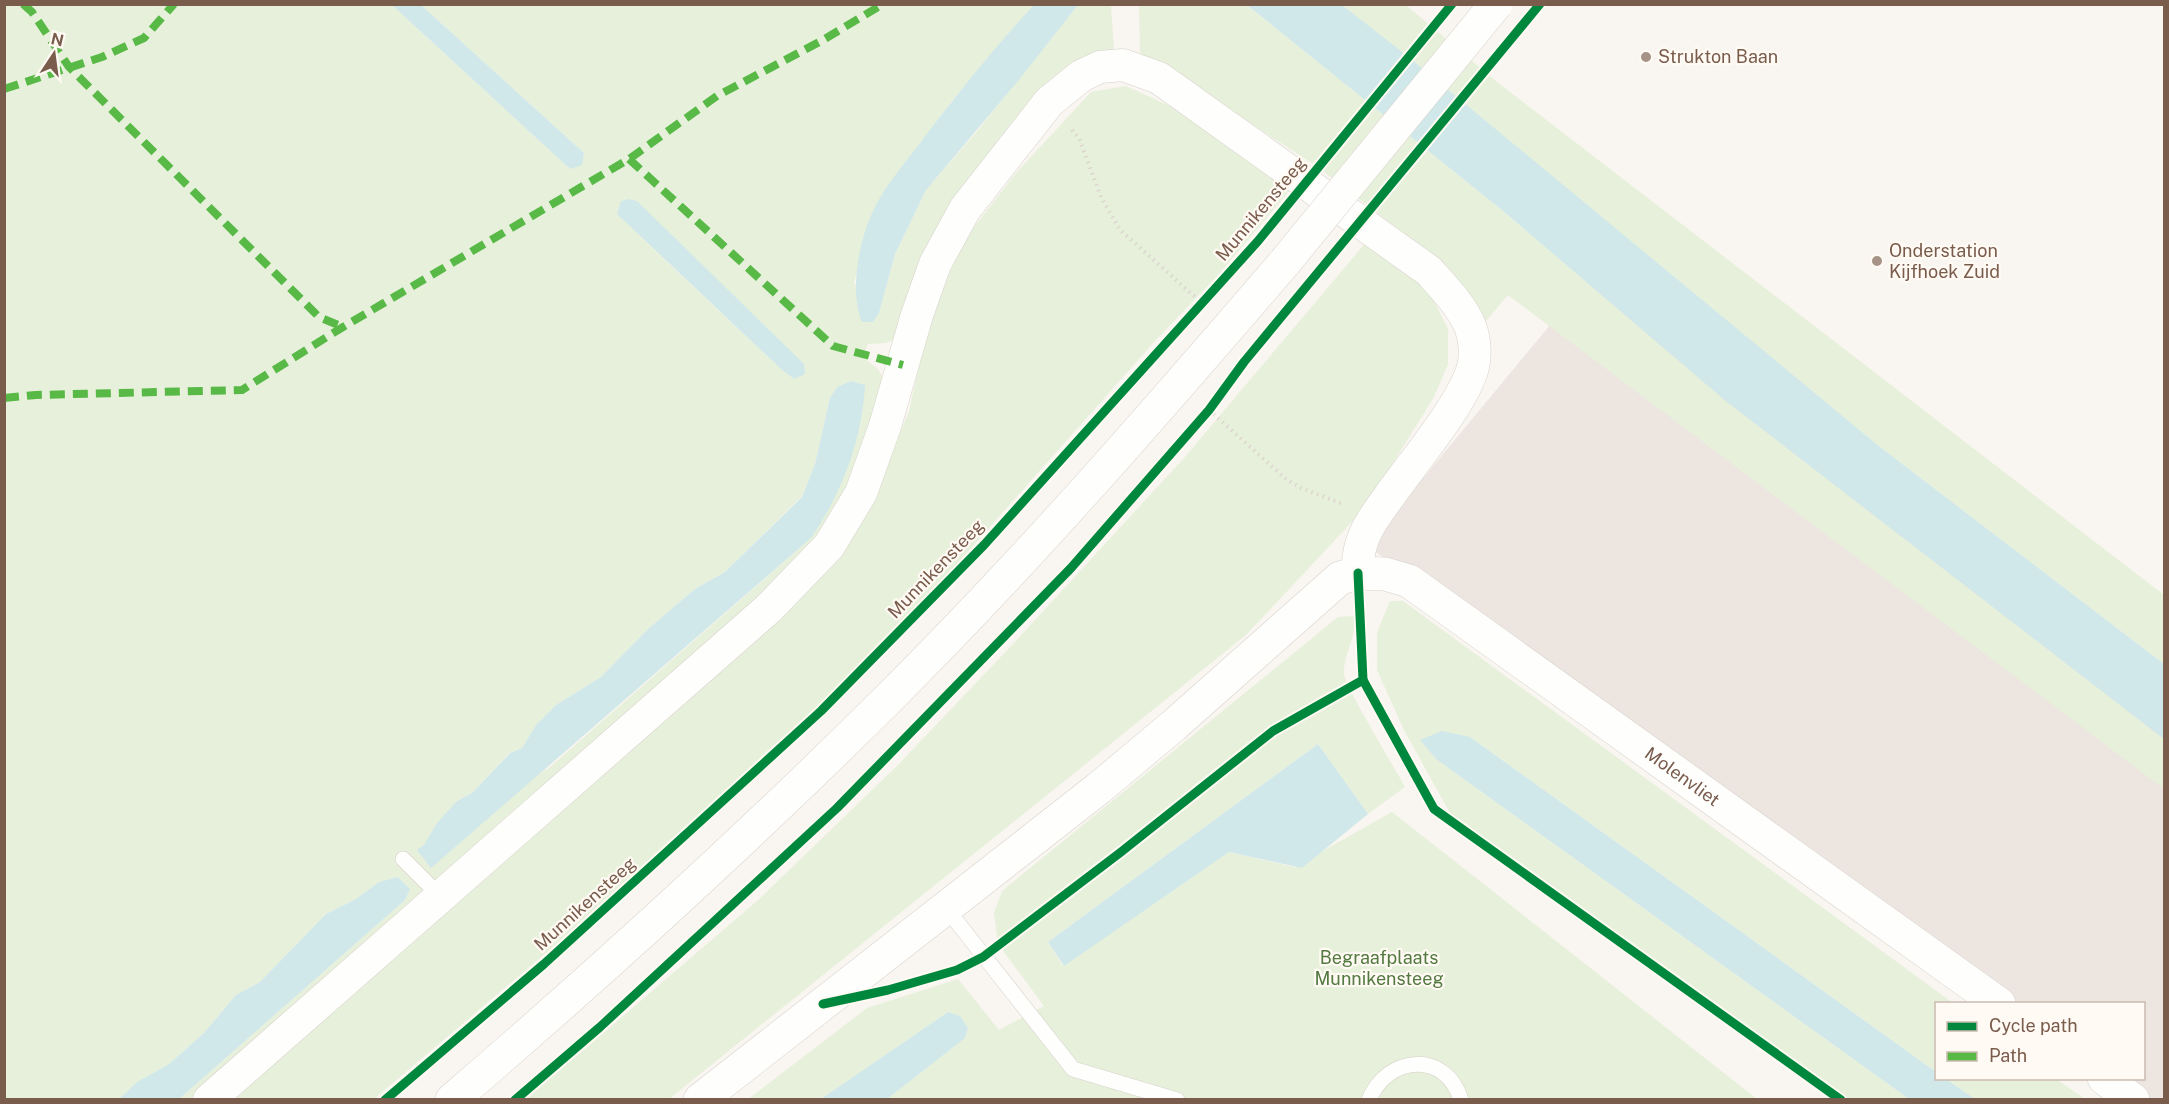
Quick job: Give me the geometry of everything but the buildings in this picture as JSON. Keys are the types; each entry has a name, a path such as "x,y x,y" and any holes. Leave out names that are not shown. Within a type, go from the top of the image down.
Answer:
{"street":[{"path":"452,1100 688,891 885,702 1080,497 1285,262 1496,4"},
{"name":"Munnikensteeg","path":"209,1100 430,886 768,609 829,546 865,482 885,426 917,315 935,264 965,209 1049,102 1067,86 1100,67 1123,65 1159,78 1429,271 1454,298 1470,326 1474,344 1473,367 1462,394 1369,524 1357,555 1358,573"},
{"path":"700,1100 946,908 1173,726 1323,590 1340,578 1358,573"},
{"name":"Molenvliet","path":"1358,573 1385,574 1409,581 1996,1002"},
{"path":"2107,1080 2133,1100"}],"lane":[{"path":"403,859 430,886"},
{"path":"946,908 1073,1070 1177,1100"},
{"path":"1369,1100 1375,1085 1387,1073 1401,1066 1421,1064 1437,1069 1451,1080 1461,1100"}],"path":[{"path":"1049,102 1079,138 1101,197 1120,230 1202,303"},
{"path":"1195,311 1210,294"},
{"path":"1202,419 1216,400"},
{"path":"1209,410 1287,480 1301,489 1352,507 1369,524"}],"shaded area":[{"path":"1589,278 2164,715 2164,1099 2145,1099 2117,1080 2145,1080 2145,1002 2009,1002 1367,546"}],"green space":[{"path":"5,5 392,5 570,169 584,153 421,5 1034,5 952,101 897,174 873,211 854,283 879,313 895,254 926,190 978,130 1078,5 1111,5 1114,51 1073,65 1057,75 977,175 898,338 886,343 868,344 862,357 877,368 886,382 846,503 787,575 196,1099 179,1099 405,900 410,889 398,877 379,882 356,899 326,914 260,982 236,995 204,1033 169,1064 137,1082 119,1099 5,1100","holes":["617,215 794,379 782,370","851,381 865,385 811,538 550,767 418,849 424,845 457,801 472,793 509,753 522,748 536,725 556,705 601,677 648,629 695,589 725,572 802,496 815,464 830,398 837,387"]},
{"path":"1139,5 1247,5 1503,211 1727,402 2164,739 2164,789 1508,295 1486,321 1471,297 1443,263 1312,163 1140,53"},
{"path":"1342,5 1406,5 1497,82 2164,595 2164,664 1880,447"},
{"path":"1126,86 1207,123 1295,184 1220,273 1154,342 917,609 741,782 612,897 374,1099 234,1100 479,882 883,475 909,411 928,325 963,241 1016,173 1091,92"},
{"path":"1368,240 1395,260 1432,297 1448,329 1448,364 1434,397 1365,508 1246,635 669,1099 525,1100 757,901 898,765 1184,458"},
{"path":"1390,601 1403,601 1952,1002 1935,1002 1935,1071 1470,737 1420,740 1436,759 1909,1099 1844,1099 1456,824 1404,730 1377,670 1377,633"},
{"name":"Begraafplaats Munnikensteeg","path":"1354,616 1354,631 1344,666 1346,681 1405,787 1368,814 1318,744 1048,942 1063,966 1229,852 1294,867 1392,812 1757,1099 887,1099 965,1038 968,1028 959,1016 948,1012 821,1099 747,1100 867,1008 958,979 999,1030 1044,1006 998,944 994,913 1002,891 1338,617"},
{"path":"1947,1080 2057,1080 2085,1099 1975,1099"}],"water":[{"path":"392,5 421,5 584,153 582,165 570,169"},
{"path":"1034,5 1078,5 1018,81 926,190 895,254 879,313 873,322 862,322 856,296 857,266 868,223 878,201 963,87"},
{"path":"1247,5 1342,5 1406,55 1880,447 2164,664 2164,739 1727,402 1503,211"},
{"path":"629,199 637,201 804,364 805,374 794,379 782,370 617,214 621,201"},
{"path":"851,381 865,385 855,446 832,503 811,538 431,868 417,850 424,845 437,823 457,801 472,793 510,753 522,748 536,725 556,705 601,677 648,629 695,589 725,572 802,497 815,464 830,398 837,387"},
{"path":"1442,731 1470,737 1935,1071 1935,1080 1947,1080 1975,1099 1909,1099 1436,759 1420,740"},
{"path":"1318,744 1368,814 1302,868 1229,852 1064,966 1048,942"},
{"path":"398,877 410,889 405,900 179,1099 119,1099 137,1082 169,1064 204,1033 236,995 260,982 326,914 356,899 379,882"},
{"path":"948,1012 960,1016 968,1028 965,1038 887,1099 821,1099"}],"marked path":[{"path":"23,4 32,12 69,67 319,317 343,327"},
{"path":"4,89 102,57 144,38 174,4"},
{"path":"4,398 36,395 242,390 343,327 629,159 717,96 823,40 883,4"},
{"path":"629,159 833,346 903,365"}],"cycle path":[{"path":"385,1100 544,964 821,711 984,545 1258,241 1452,4"},
{"path":"515,1100 600,1027 837,808 1071,568 1209,410 1244,362 1540,4"},
{"path":"823,1004 888,990 957,970 983,957 1121,852 1273,731 1363,680 1358,573"},
{"path":"1363,680 1434,809 1841,1100"}],"place":[{"name":"Strukton Baan","path":"1646,57"},
{"name":"Onderstation Kijfhoek Zuid","path":"1877,261"}]}
